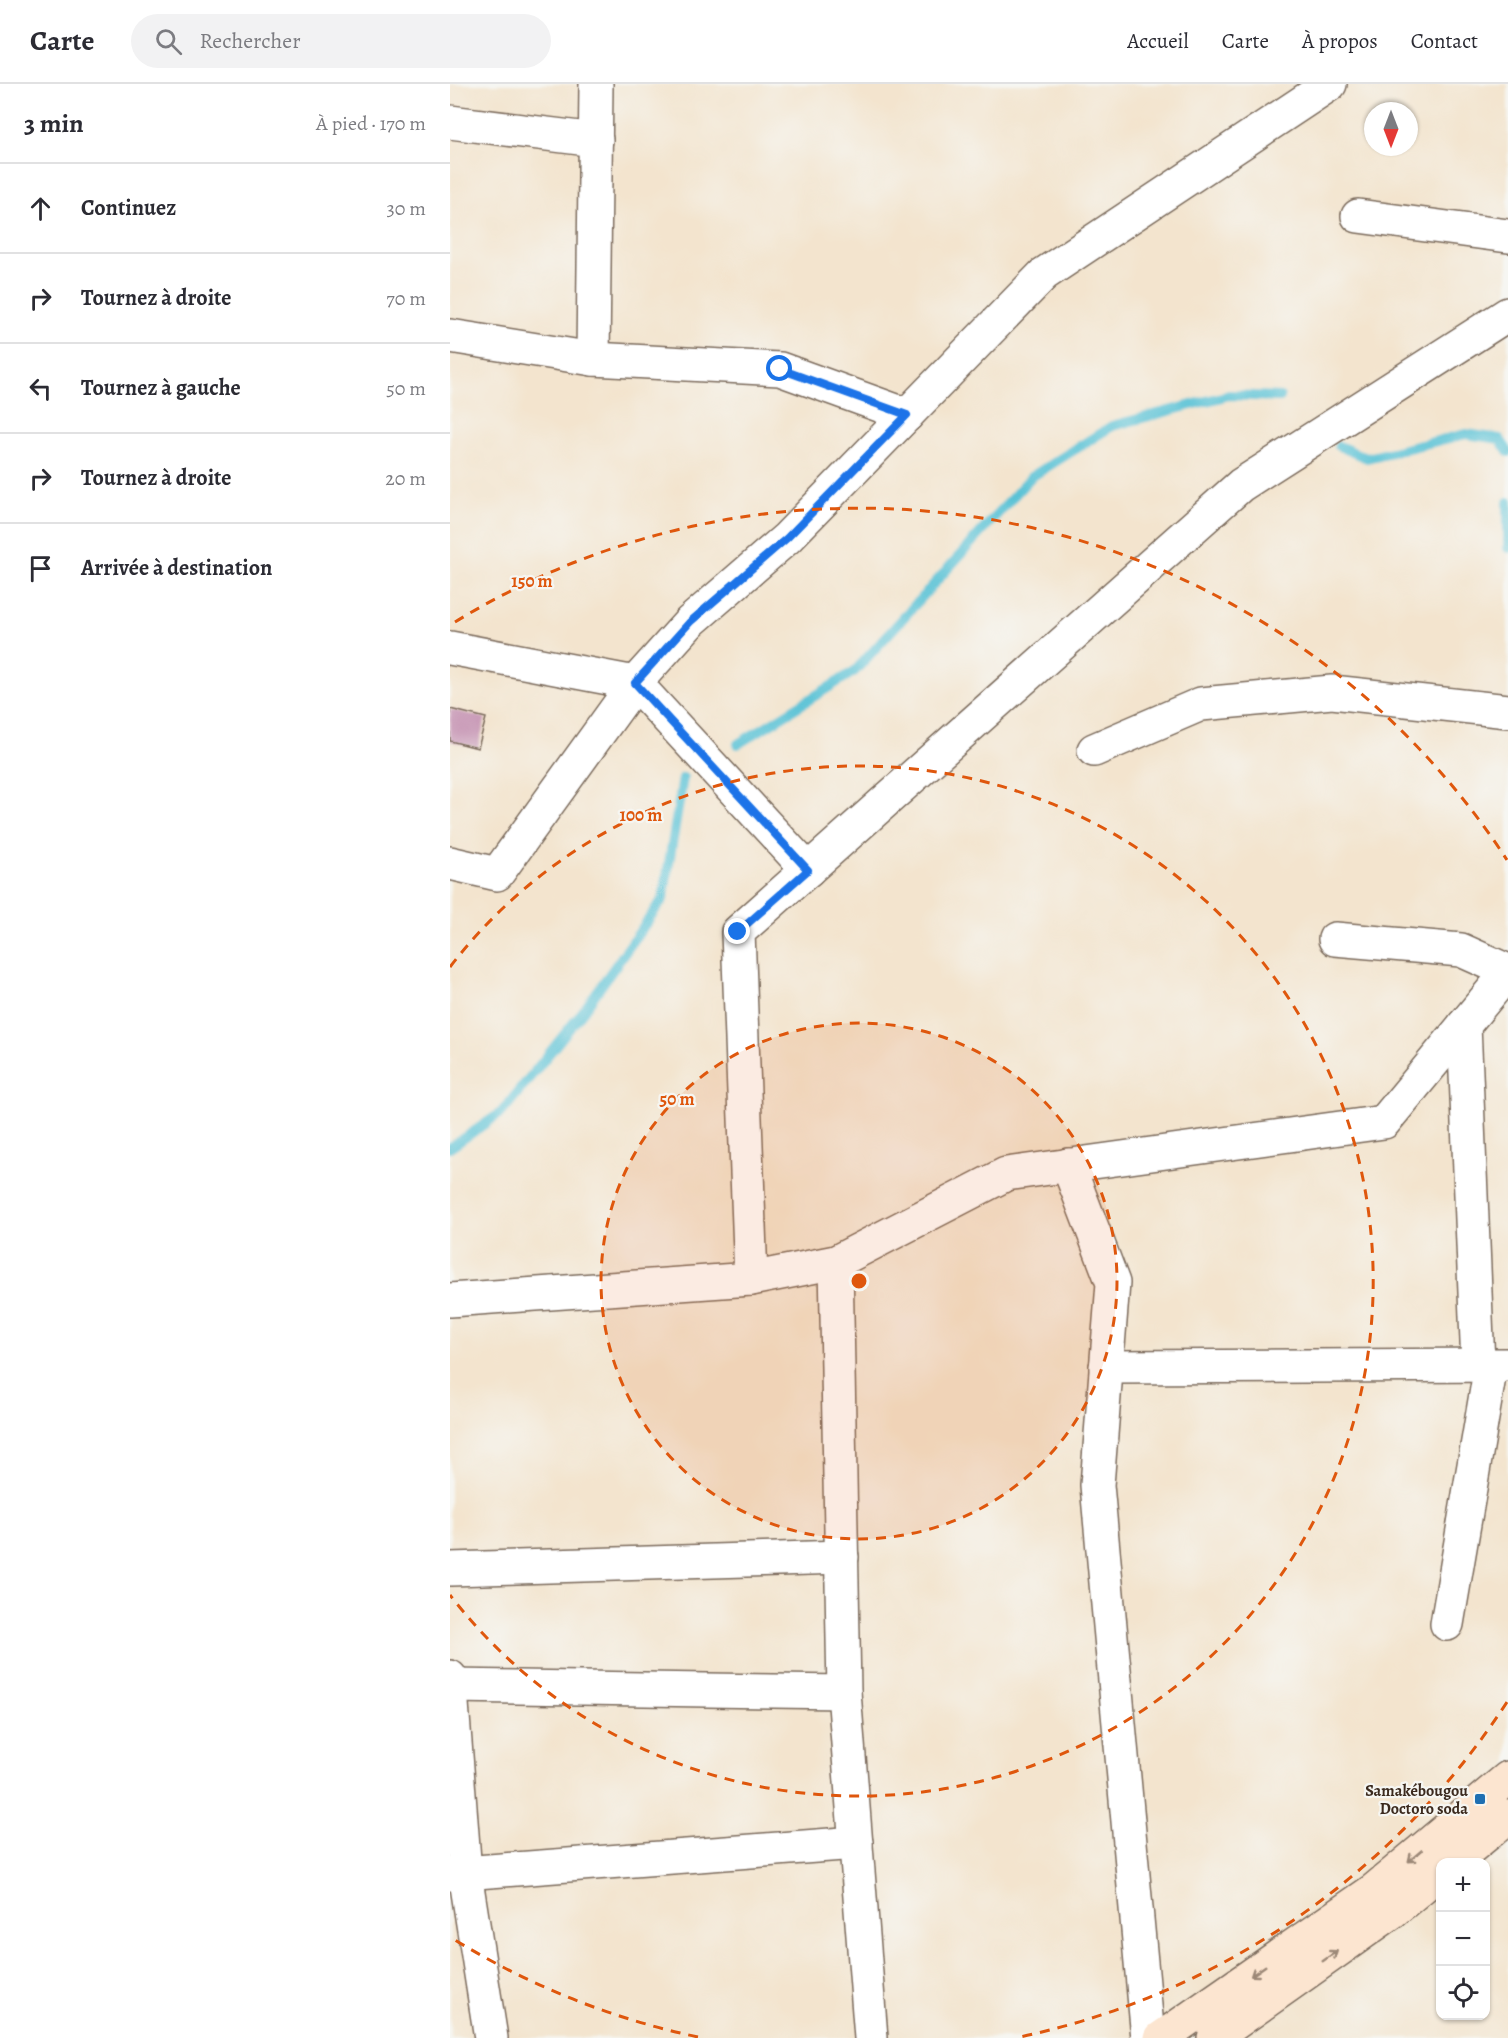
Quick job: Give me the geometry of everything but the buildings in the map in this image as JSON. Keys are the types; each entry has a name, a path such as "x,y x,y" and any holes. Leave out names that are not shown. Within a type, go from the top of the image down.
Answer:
{"main road":[{"path":"1222,2026 1374,1890 1508,1778"},
{"path":"1459,1858 1508,1817"},
{"path":"1161,2038 1222,2026 1392,1912 1436,1875"}],"street":[{"path":"593,359 596,84"},
{"path":"450,863 497,874 635,683 690,622 787,538 1044,274 1330,84"},
{"path":"450,122 596,140"},
{"path":"1358,216 1508,236"},
{"path":"751,1279 738,932 1241,485 1508,314"},
{"path":"450,336 593,359 780,369 907,415"},
{"path":"450,648 635,683 808,870"},
{"path":"1094,750 1201,704 1332,692 1508,711"},
{"path":"450,1300 751,1279 836,1262 1006,1174 1384,1122 1508,972 1461,950 1335,939"},
{"path":"1447,1624 1492,1365 1464,1026"},
{"path":"1068,1165 1113,1283 1097,1485 1148,2038"},
{"path":"836,1262 844,1692 871,2038"},
{"path":"1106,1367 1492,1365"},
{"path":"450,1569 842,1557"},
{"path":"450,1677 457,1873 491,2038"},
{"path":"451,1705 844,1692"},
{"path":"457,1873 856,1843"}],"waterway":[{"path":"738,744 855,671 1031,477 1112,426 1229,395 1280,397"},
{"path":"1339,446 1367,458 1466,434 1500,439 1508,452"},
{"path":"1508,502 1508,548"},
{"path":"450,1148 502,1112 584,1010 663,899 683,778"}],"place":[{"name":"Samakébougou Doctoro soda","path":"1480,1799"}],"route":[{"path":"738,932 808,870 635,683 690,622 787,538 907,415 780,369"}]}
